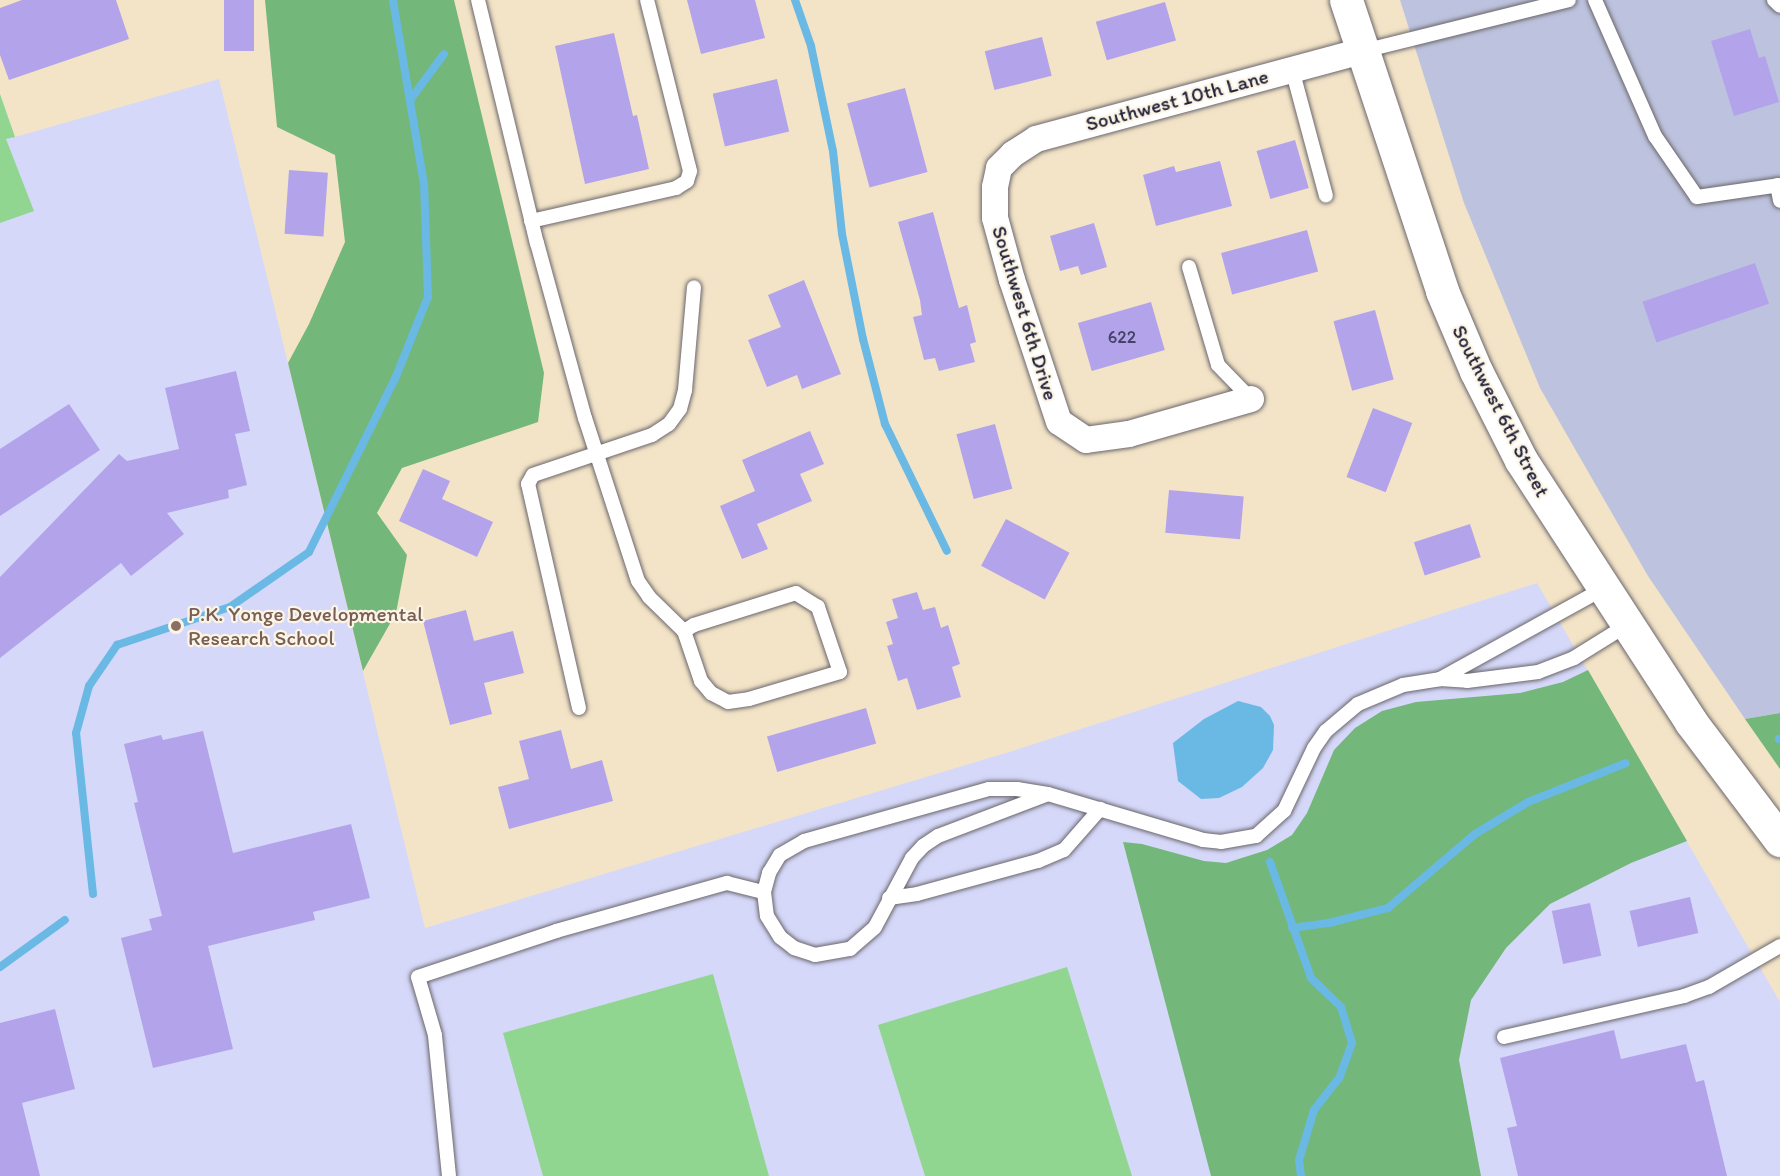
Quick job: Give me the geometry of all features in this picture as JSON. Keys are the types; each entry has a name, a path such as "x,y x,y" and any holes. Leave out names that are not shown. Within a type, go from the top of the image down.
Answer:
{"street":[{"name":"Southwest 6th Street","path":"1346,0 1442,291 1476,371 1521,460 1691,722 1780,840"},
{"name":"Southwest 10th Lane","path":"999,168 1013,154 1036,139 1363,51"},
{"name":"Southwest 6th Drive","path":"999,168 995,187 995,218 1012,280 1059,422 1086,440 1129,434 1251,399"}],"lane":[{"path":"478,0 531,221 597,456 638,581 649,597 684,631 701,681 711,693 728,702 749,699 840,672 818,607 796,593 694,625 684,631"},
{"path":"531,221 676,188 687,181 690,171 647,0"},
{"path":"1363,51 1569,0"},
{"path":"1595,0 1655,136 1697,197 1779,185 1780,201"},
{"path":"1774,0 1780,6"},
{"path":"1292,69 1326,196"},
{"path":"1189,267 1218,364 1251,399"},
{"path":"579,708 528,484 533,476 597,456 652,435 669,424 680,410 685,390 694,287"},
{"path":"1440,679 1603,589"},
{"path":"1048,794 938,836 912,858 875,927 863,940 850,949 815,955 794,948 780,937 767,916 764,892 769,873 780,855 804,841 989,789 1017,789 1048,794 1203,840 1221,842 1256,836 1270,826 1284,811 1314,748 1341,717 1377,694 1403,685 1440,679 1467,681 1538,672 1574,658 1627,625"},
{"path":"889,898 917,894 1056,854 1065,850 1100,809"},
{"path":"449,1176 435,1035 418,977 556,931 727,884 764,892"},
{"path":"1504,1036 1684,996 1709,987 1780,946"}],"shaded area":[{"path":"1400,0 1780,0 1780,713 1745,719 1648,576 1540,388 1464,203"},
{"name":"P.K. Yonge Developmental Research School","path":"219,79 425,928 1009,752 1537,583 1780,1002 1780,1176 0,1176 0,94 15,137"}],"green space":[{"path":"265,0 454,0 544,373 538,422 402,468 377,513 407,555 396,613 363,671 288,363 309,324 345,242 335,155 277,127"},
{"path":"0,94 15,137 6,139 34,211 0,223"},
{"path":"1588,670 1687,841 1631,863 1550,904 1506,948 1471,1000 1459,1060 1481,1176 1211,1176 1123,842 1142,844 1204,861 1226,863 1267,850 1292,835 1307,813 1334,750 1355,728 1382,711 1416,702 1520,693 1563,682"},
{"path":"1780,713 1780,769 1745,719"},
{"path":"1067,967 1132,1176 925,1176 878,1025"},
{"path":"713,974 769,1176 543,1176 503,1033"}],"water":[{"path":"1238,701 1261,707 1270,716 1274,725 1273,750 1263,768 1242,787 1219,798 1201,799 1178,781 1173,743 1204,719"}],"building":[{"path":"22,0 116,0 129,39 9,80 0,55 0,8"},
{"path":"224,0 254,0 254,51 224,51"},
{"path":"687,0 755,0 765,38 701,54"},
{"path":"1165,2 1176,40 1107,60 1096,22"},
{"path":"1750,29 1759,58 1765,56 1779,102 1734,116 1711,41"},
{"path":"614,33 633,116 637,115 649,169 585,184 555,46"},
{"path":"1042,37 1052,76 994,90 985,51"},
{"path":"777,79 789,132 725,146 713,94"},
{"path":"905,88 928,172 870,188 847,104"},
{"path":"1295,140 1309,188 1270,199 1257,151"},
{"path":"1220,161 1232,206 1156,226 1143,175 1174,166 1176,172"},
{"path":"289,170 328,173 323,237 285,234"},
{"path":"933,212 959,308 967,305 976,342 970,344 975,362 939,371 935,358 924,360 913,317 922,315 920,300 898,222"},
{"path":"1094,223 1107,267 1081,275 1078,266 1060,271 1050,236"},
{"path":"1307,230 1318,272 1232,295 1221,253"},
{"path":"1755,263 1769,304 1656,342 1642,302"},
{"path":"804,280 841,374 802,389 797,375 767,387 748,340 781,327 768,295"},
{"path":"1151,302 1165,350 1092,371 1078,323"},
{"path":"1375,310 1394,380 1352,391 1333,321"},
{"path":"236,371 250,431 235,434 247,485 228,490 229,498 167,513 184,534 131,576 121,563 0,658 0,577 119,454 127,461 179,449 165,388"},
{"path":"69,404 100,450 0,516 0,449"},
{"path":"1373,408 1412,423 1386,492 1346,477"},
{"path":"995,424 1012,489 974,499 956,434"},
{"path":"810,431 824,464 800,474 812,501 757,524 768,549 742,559 720,506 755,491 742,460"},
{"path":"423,469 450,481 442,499 493,522 477,557 399,521"},
{"path":"1169,490 1244,497 1240,539 1165,533"},
{"path":"1006,519 1070,553 1045,600 981,566"},
{"path":"1470,524 1481,557 1425,576 1414,542"},
{"path":"917,592 923,610 935,607 941,628 948,625 960,664 952,667 961,697 917,710 907,678 898,681 887,646 893,644 886,622 898,618 892,599"},
{"path":"466,610 474,641 513,631 524,673 484,683 492,714 450,725 423,621"},
{"path":"866,708 876,744 777,772 767,736"},
{"path":"561,730 571,769 602,760 613,801 509,829 498,787 529,779 519,741"},
{"path":"203,731 233,853 351,824 370,898 313,912 315,920 208,946 233,1049 153,1068 121,938 152,930 149,919 162,916 134,803 138,802 124,744 161,735 163,740"},
{"path":"1690,897 1698,933 1638,947 1630,911"},
{"path":"1590,903 1601,956 1563,964 1552,911"},
{"path":"55,1009 75,1089 22,1103 40,1176 0,1176 0,1023"},
{"path":"1614,1030 1621,1059 1686,1044 1696,1082 1704,1080 1727,1176 1518,1176 1507,1128 1517,1126 1500,1058"}],"waterway":[{"path":"93,894 76,733 89,686 117,645 230,607 309,552 395,379 428,297 424,184 393,0"},
{"path":"795,0 811,46 833,151 842,234 863,339 885,424 947,551"},
{"path":"410,100 444,54"},
{"path":"1292,928 1329,923 1388,908 1475,834 1528,802 1626,763"},
{"path":"1270,862 1311,978 1341,1007 1352,1043 1339,1078 1314,1110 1299,1160 1301,1176"},
{"path":"0,967 65,920"}],"place":[{"name":"P.K. Yonge Developmental Research School","path":"176,626"}]}
